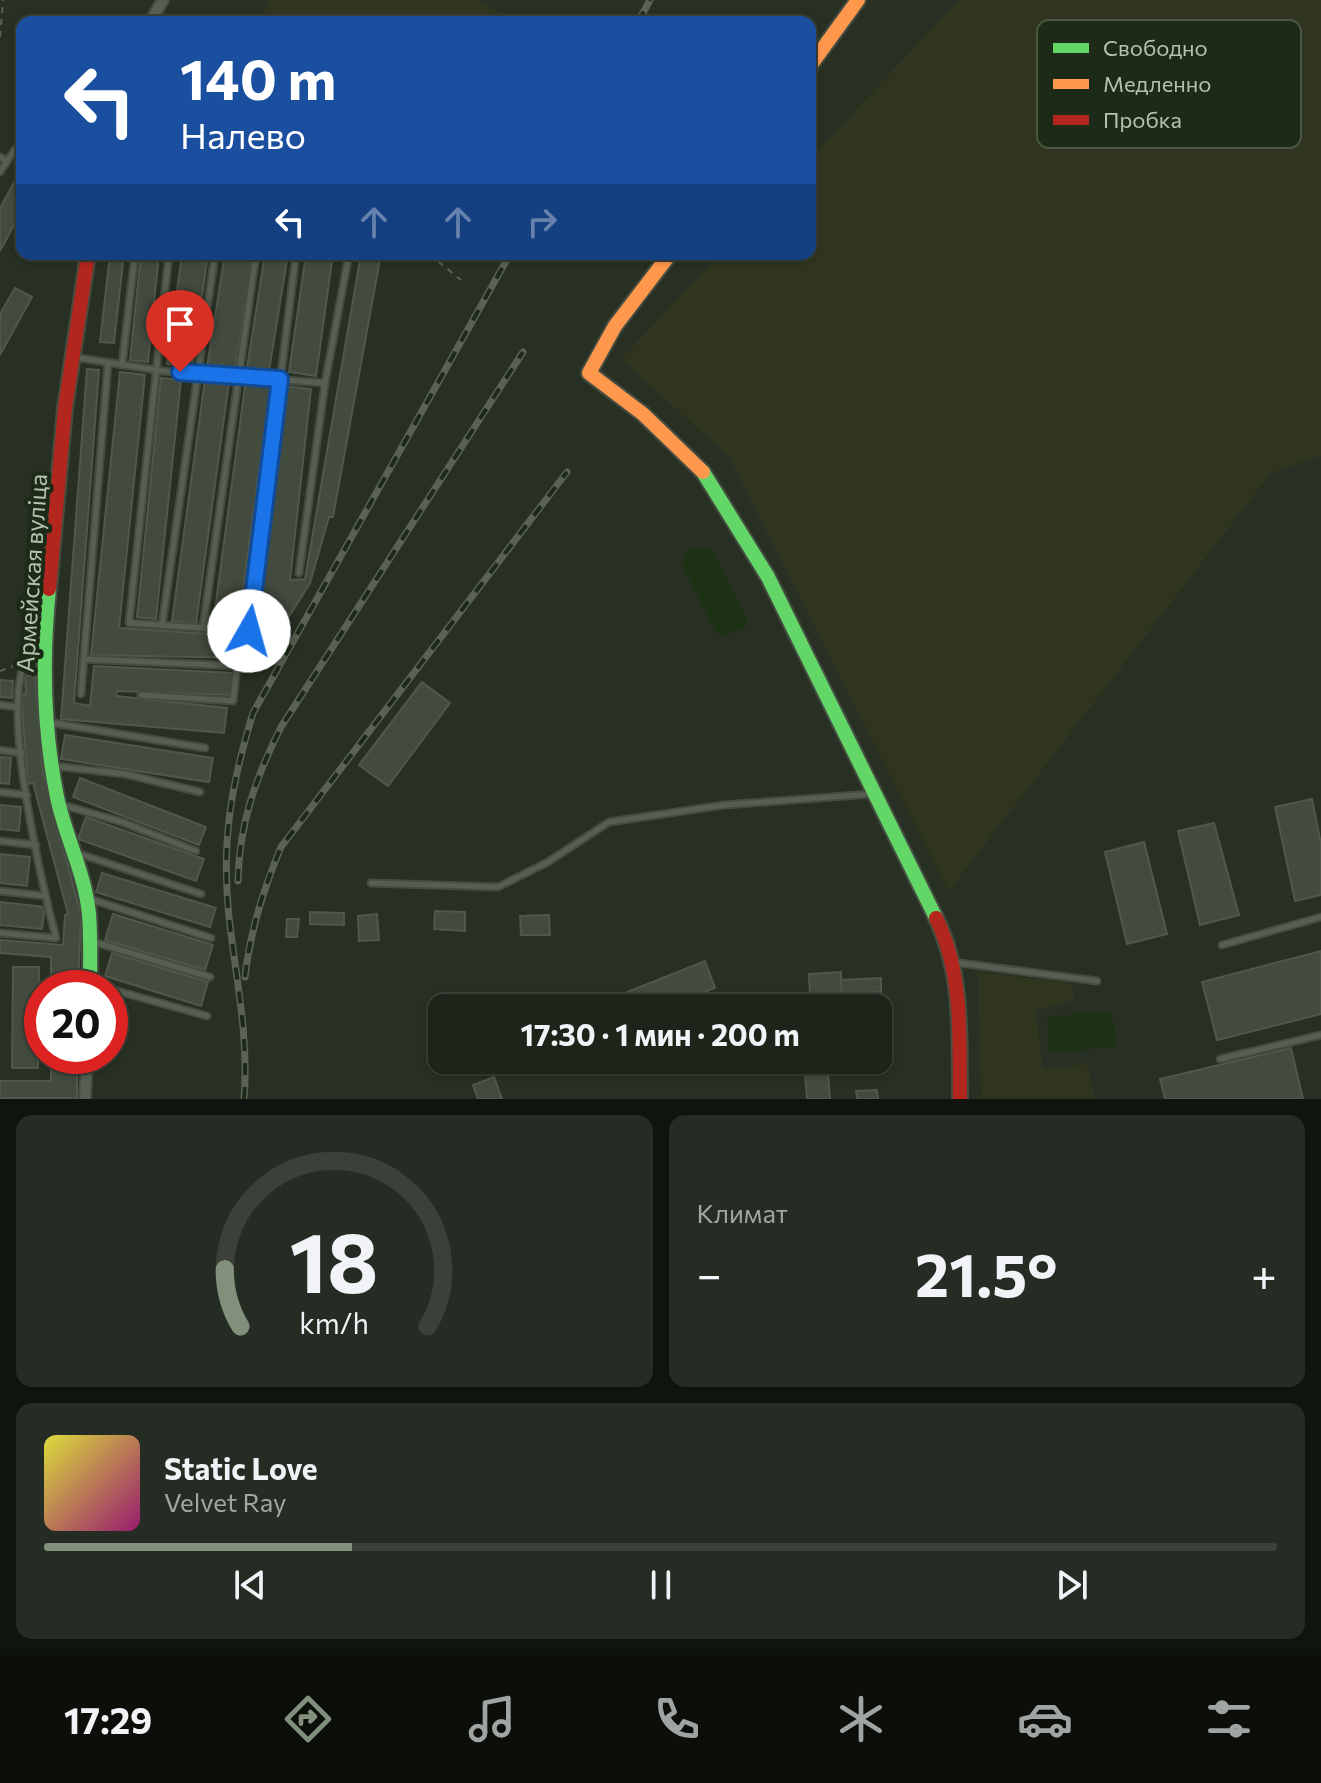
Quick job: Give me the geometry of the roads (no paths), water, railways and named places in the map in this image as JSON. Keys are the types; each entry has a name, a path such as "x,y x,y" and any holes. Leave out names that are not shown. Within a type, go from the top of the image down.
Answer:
{"street":[{"path":"816,58 858,0"},
{"name":"Армейская вуліца","path":"87,260 72,357 44,640 46,722 58,803 75,852 86,898 90,970"},
{"path":"665,260 623,315 589,373 643,414 703,472 768,577 872,794 944,934 959,995 960,1099"},
{"path":"85,1099 86,1074"}],"lane":[{"path":"0,172 16,148"},
{"path":"0,157 7,161"},
{"path":"122,365 134,260"},
{"path":"168,260 129,623 249,631 295,260"},
{"path":"162,625 214,260"},
{"path":"203,628 255,260"},
{"path":"299,573 325,383 348,260"},
{"path":"72,357 154,370 325,383"},
{"path":"81,694 108,363"},
{"path":"0,933 56,938 45,896 27,795 17,707 23,666 44,640"},
{"path":"84,659 237,666 233,701 141,695"},
{"path":"0,705 17,707"},
{"path":"46,722 205,748"},
{"path":"0,750 22,753"},
{"path":"53,765 125,774 200,792"},
{"path":"0,792 27,795"},
{"path":"371,883 498,887 548,862 609,822 724,805 872,794"},
{"path":"58,803 122,822 196,851"},
{"path":"0,841 36,845"},
{"path":"75,852 201,894"},
{"path":"0,891 45,896"},
{"path":"86,898 211,938"},
{"path":"1222,945 1321,917"},
{"path":"90,941 210,977"},
{"path":"951,961 1097,981"},
{"path":"128,994 207,1016"},
{"path":"1220,1059 1321,1035"}],"railway":[{"path":"641,16 650,0"},
{"path":"244,1099 243,1031 226,864 234,789 253,713 507,260"},
{"path":"238,881 250,801 281,727 523,352"},
{"path":"245,977 258,911 281,847 567,472"}]}
